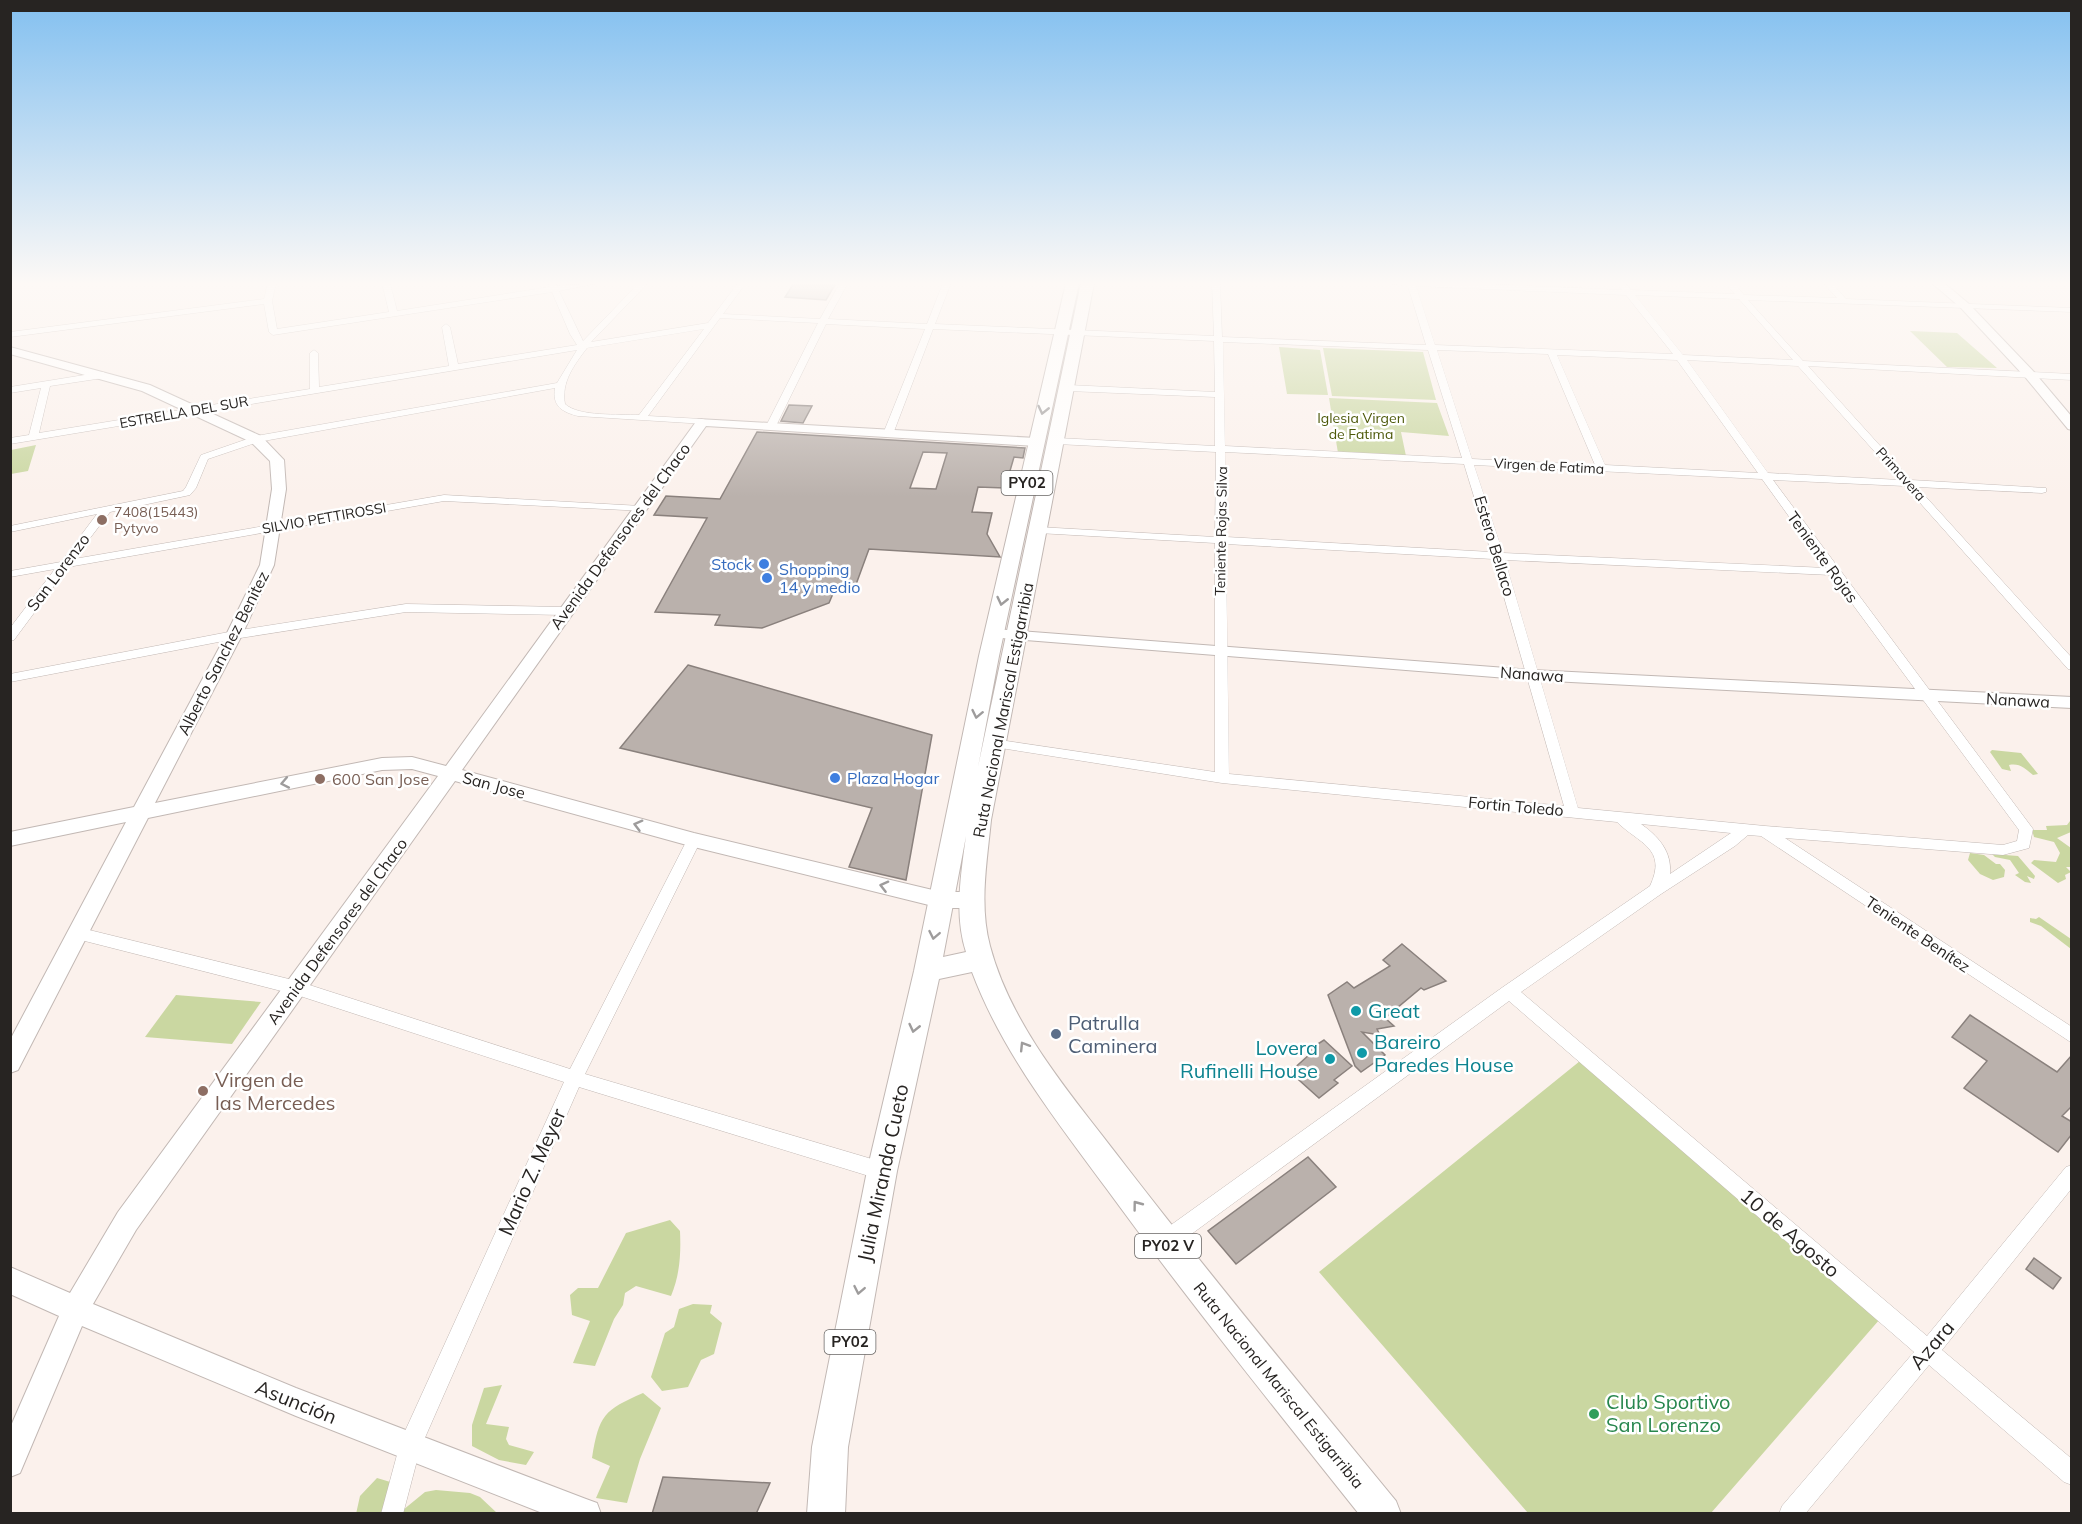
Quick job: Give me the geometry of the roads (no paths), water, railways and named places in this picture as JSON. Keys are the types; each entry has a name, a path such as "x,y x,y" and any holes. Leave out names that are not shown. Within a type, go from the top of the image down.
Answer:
{"highway":[{"name":"Ruta Nacional Mariscal Estigarribia","path":"1057,354 1036,442 1005,635 993,743 979,820 972,900 976,945 1006,1017 1054,1094 1164,1242 1383,1514"},
{"name":"Ruta Nacional Mariscal Estigarribia","path":"941,900 1005,635 1038,530 1075,354"},
{"name":"Julia Miranda Cueto","path":"826,1514 830,1447 882,1171 941,900"},
{"path":"927,970 981,960"}],"street":[{"name":"Alberto Sanchez Benitez","path":"10,1063 19,1033 78,933 143,811 234,635 267,565 279,489 277,460 256,439 146,388 25,354"},
{"path":"314,354 315,390"},
{"path":"451,354 454,367"},
{"name":"ESTRELLA DEL SUR","path":"10,441 534,354"},
{"path":"577,354 566,368 557,391 560,404 567,411 584,415 1036,442"},
{"path":"642,418 690,354"},
{"path":"771,426 807,354"},
{"path":"888,434 919,354"},
{"name":"Teniente Rojas Silva","path":"1220,354 1222,450 1220,651 1222,778"},
{"name":"Estero Bellaco","path":"1433,354 1498,556 1572,811"},
{"path":"1552,354 1602,469"},
{"path":"1618,354 2072,376"},
{"name":"Teniente Rojas","path":"1678,354 1764,477 2026,829"},
{"name":"Primavera","path":"1792,354 2072,666"},
{"path":"2010,354 2072,426"},
{"path":"10,390 103,375"},
{"path":"33,438 46,384"},
{"path":"10,529 186,493 191,488 204,457 256,439 558,385"},
{"path":"1068,388 1221,394"},
{"name":"Avenida Defensores del Chaco","path":"10,1463 75,1310 127,1221 297,988 702,422"},
{"name":"Virgen de Fatima","path":"1057,441 2042,490"},
{"name":"SILVIO PETTIROSSI","path":"10,574 444,498 641,509"},
{"name":"San Lorenzo","path":"10,637 107,508"},
{"path":"1038,530 1221,542 1834,572"},
{"path":"10,678 234,635 406,608 566,611"},
{"name":"Nanawa","path":"1005,635 1532,675 2072,703"},
{"name":"Fortin Toledo","path":"993,743 1222,778 1766,831 2003,850 2024,844 2026,829"},
{"name":"San Jose","path":"10,839 382,764 412,763 694,840 941,900 972,900"},
{"path":"1618,817 1643,831 1652,840 1659,853 1663,872 1656,890"},
{"path":"1164,1242 1509,992 1656,890 1730,842 1745,829"},
{"name":"Teniente Benítez","path":"1766,831 2072,1036"},
{"name":"Mario Z. Meyer","path":"392,1514 410,1448 574,1078 694,840"},
{"path":"78,933 297,988 574,1078 882,1171"},
{"name":"10 de Agosto","path":"1509,992 2072,1474"},
{"name":"Azara","path":"1790,1514 1928,1351 2072,1173"},
{"name":"Asunción","path":"10,1280 75,1310 410,1448 586,1514"},
{"name":"Julia Miranda Cueto","path":"810,1514 830,1447"}],"place":[{"name":"7408(15443) Pytyvo","path":"102,520"},
{"name":"Stock","path":"764,564"},
{"name":"Shopping 14 y medio","path":"767,578"},
{"name":"Plaza Hogar","path":"835,778"},
{"name":"600 San Jose","path":"320,779"},
{"name":"Great","path":"1356,1011"},
{"name":"Patrulla Caminera","path":"1056,1034"},
{"name":"Bareiro Paredes House","path":"1362,1053"},
{"name":"Lovera Rufinelli House","path":"1330,1059"},
{"name":"Virgen de las Mercedes","path":"203,1091"},
{"name":"Club Sportivo San Lorenzo","path":"1594,1414"}],"park label":[{"name":"Iglesia Virgen de Fatima","path":"1361,426"}]}
